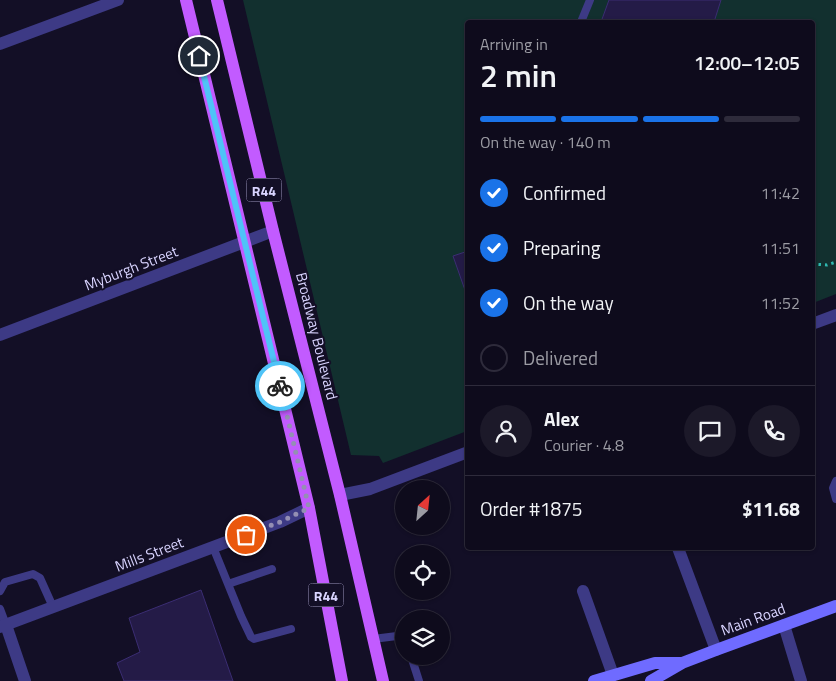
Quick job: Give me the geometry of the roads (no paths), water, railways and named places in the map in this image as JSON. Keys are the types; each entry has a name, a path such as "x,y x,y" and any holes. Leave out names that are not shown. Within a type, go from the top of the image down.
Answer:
{"main road":[{"name":"R44","path":"186,0 309,508 342,681"},
{"name":"Broadway Boulevard","path":"217,0 340,495 383,681"},
{"name":"Main Road","path":"651,681 682,663 836,606"},
{"name":"Main Road","path":"594,681 655,663 682,663"}],"street":[{"path":"0,44 118,0"},
{"name":"Myburgh Street","path":"0,335 273,231"},
{"path":"815,323 836,315"},
{"path":"340,495 370,489 465,453"},
{"name":"Mills Street","path":"3,626 280,522 309,508"},
{"path":"679,550 716,650"},
{"path":"583,591 612,675"},
{"path":"784,625 801,681"},
{"path":"3,626 25,681"}],"lane":[{"path":"582,20 590,0"},
{"path":"836,480 833,488 836,499"},
{"path":"213,547 252,638 291,630"},
{"path":"228,584 272,569"},
{"path":"0,591 5,582 33,574 40,578 53,607"},
{"path":"0,609 3,626"},
{"path":"373,639 395,636"},
{"path":"414,665 419,681"}]}
